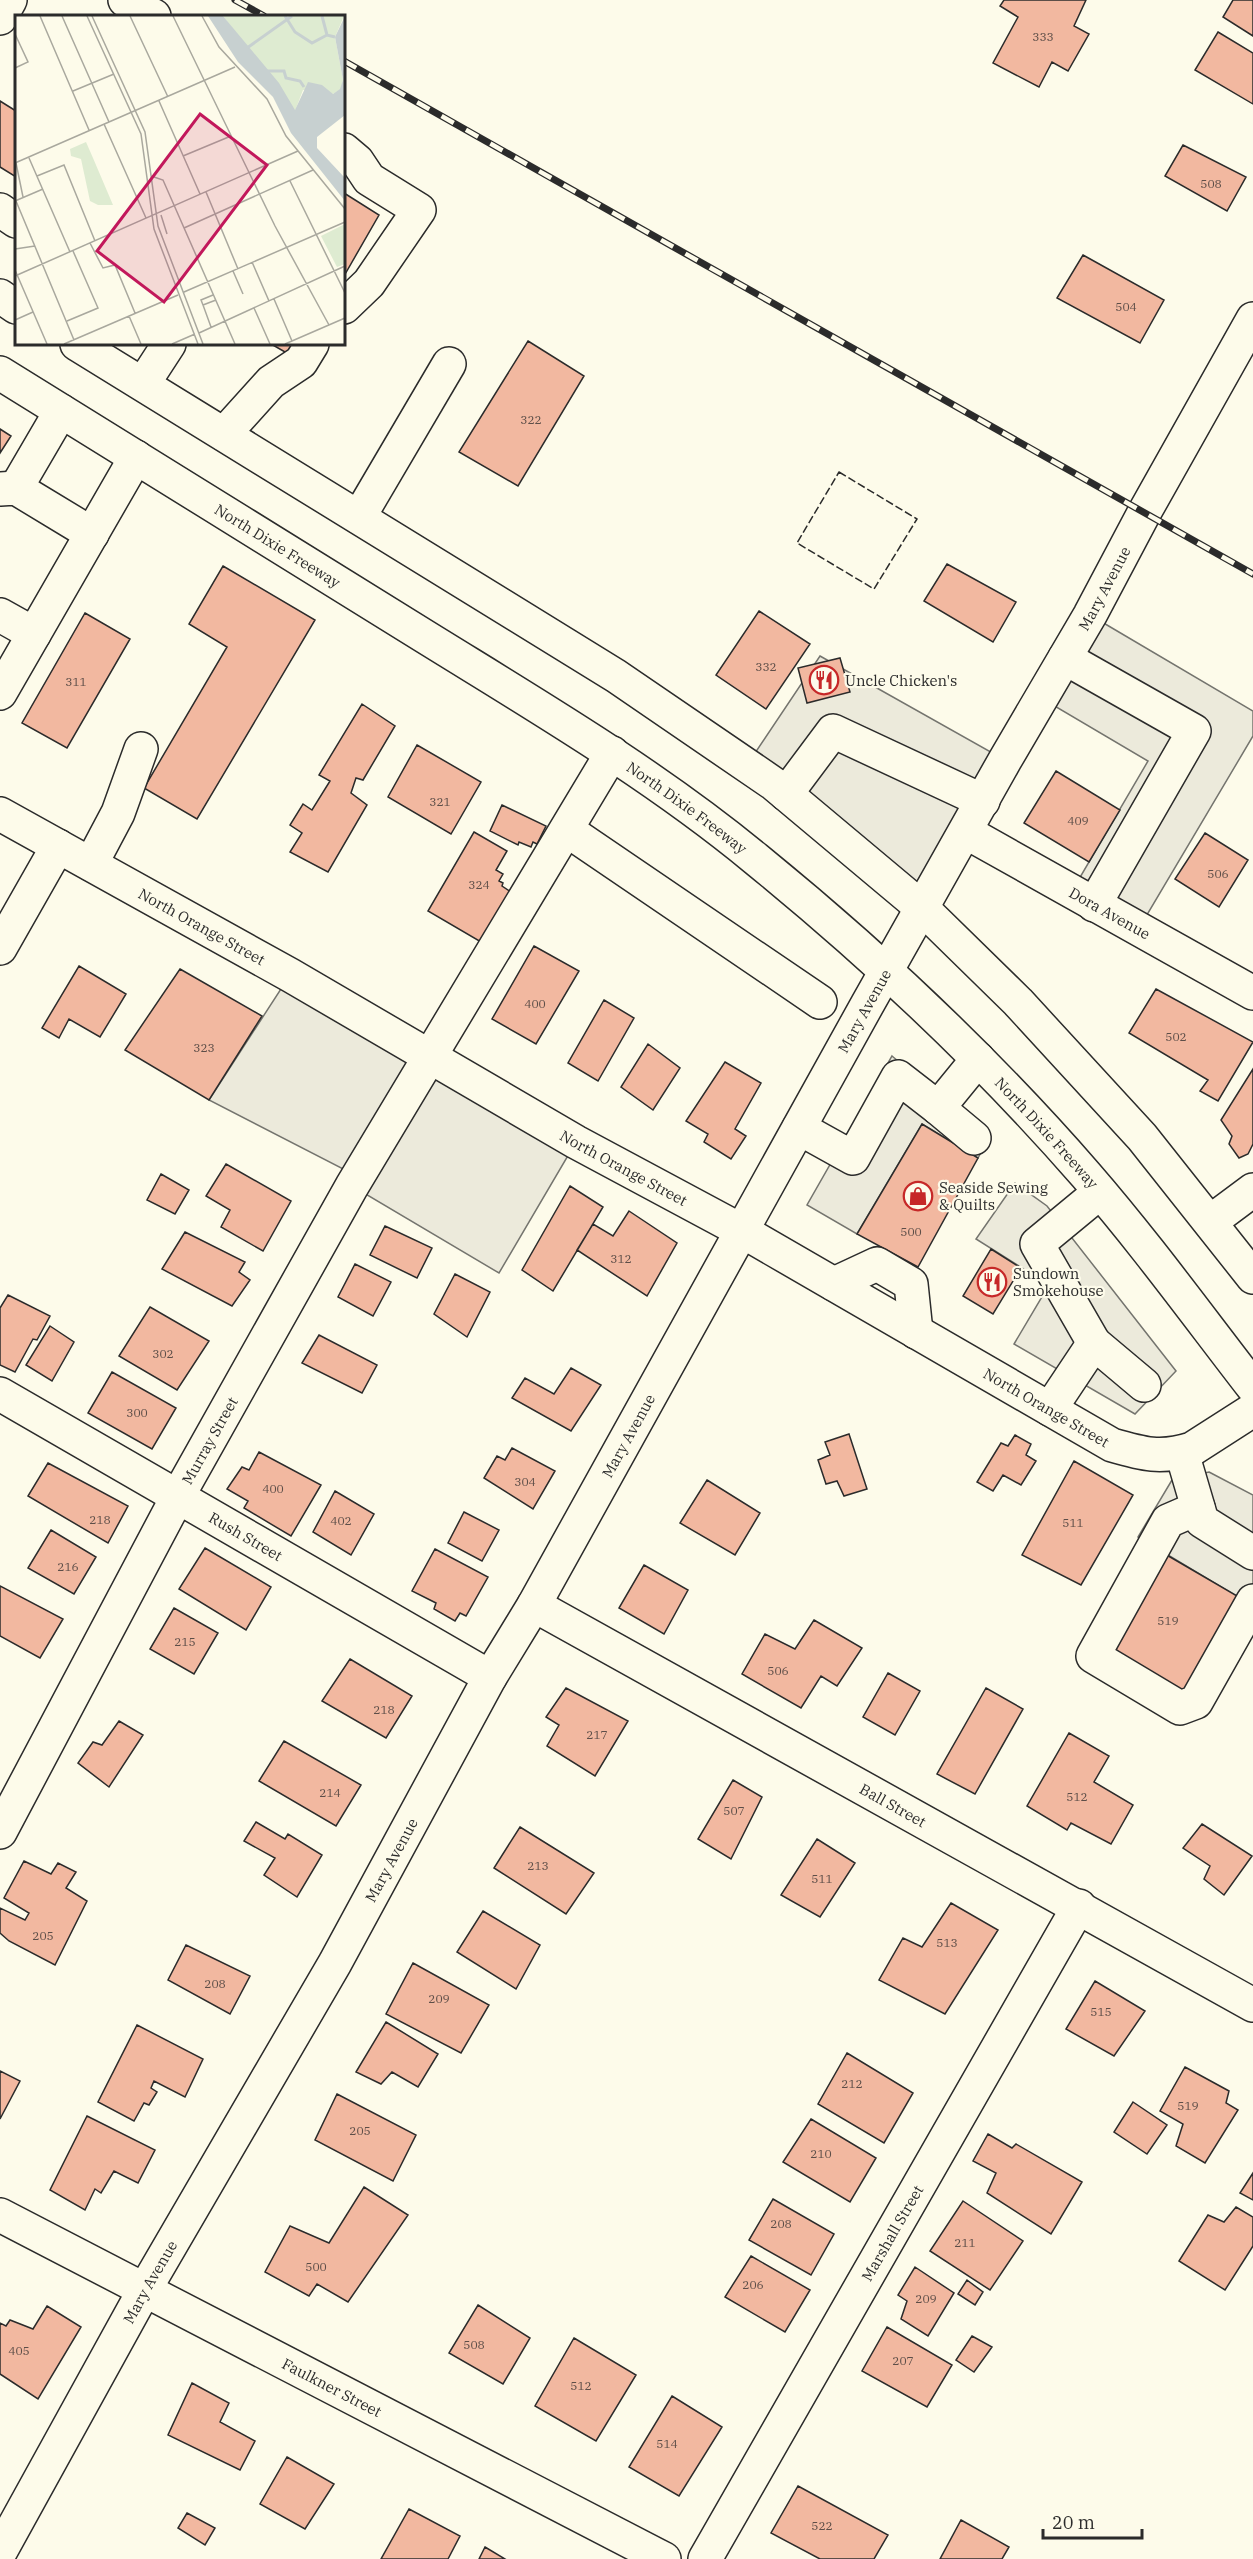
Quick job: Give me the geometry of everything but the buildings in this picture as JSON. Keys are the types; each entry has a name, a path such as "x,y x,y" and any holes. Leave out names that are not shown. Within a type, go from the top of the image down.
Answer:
{"street":[{"path":"0,18 10,0"},
{"path":"126,0 152,15"},
{"path":"345,151 357,161 369,179 419,210 369,283 345,306"},
{"path":"0,210 15,220"},
{"path":"0,296 15,306"},
{"name":"Mary Avenue","path":"0,2552 145,2289 334,1963 490,1677 534,1605 886,971 1065,658 1253,319"},
{"path":"78,345 616,676 786,794 922,908 1018,1002 1142,1137 1253,1277"},
{"path":"143,384 168,345"},
{"path":"224,434 271,382 301,362 311,345"},
{"path":"359,517 449,364"},
{"name":"North Dixie Freeway","path":"0,374 612,753 753,856 886,971 978,1059 1100,1192 1253,1387"},
{"path":"61,411 8,488 92,534"},
{"path":"0,693 136,458"},
{"path":"0,615 34,634"},
{"path":"1065,658 1194,731 1094,905"},
{"path":"786,794 833,731 983,801"},
{"path":"91,864 118,813 141,749"},
{"name":"Murray Street","path":"0,1832 178,1496 352,1186 612,753"},
{"name":"North Orange Street","path":"0,814 290,975 576,1142 741,1231 1112,1445 1144,1454 1167,1456 1192,1449 1253,1410"},
{"path":"567,830 820,1002"},
{"name":"Dora Avenue","path":"966,832 1253,993"},
{"path":"0,948 12,899 58,846"},
{"path":"938,1108 978,1059"},
{"path":"799,1128 853,1158 898,1077 974,1138"},
{"path":"1210,1222 1253,1190"},
{"path":"1100,1192 1037,1244 1094,1343 1143,1384"},
{"path":"1050,1409 1094,1343"},
{"name":"Rush Street","path":"0,1394 490,1677"},
{"path":"1182,1452 1202,1521 1253,1553"},
{"path":"1198,1508 1168,1521 1093,1656 1180,1708 1196,1702 1253,1601"},
{"name":"Ball Street","path":"534,1605 1253,2005"},
{"name":"Marshall Street","path":"705,2559 1078,1906"},
{"name":"Faulkner Street","path":"0,2215 664,2559"}],"shaded area":[{"path":"1090,615 1253,711 1253,736 1138,930 1072,891 1148,761 1041,698"},
{"path":"820,656 1005,760 922,908 747,765"},
{"path":"290,975 576,1142 499,1273 352,1186 357,1176 209,1100"},
{"path":"892,1056 989,1138 978,1158 922,1124 857,1234 807,1205"},
{"path":"1015,1183 1047,1206 1176,1371 1135,1414 1014,1344 1049,1285 976,1239"},
{"path":"1209,1472 1253,1495 1253,1606 1138,1537 1172,1480"}],"railway":[{"path":"235,0 262,15"},
{"path":"345,62 1253,574"}],"fence":[{"path":"839,472 917,519 874,589 797,543 839,472"}],"place":[{"name":"Uncle Chicken's","path":"824,680"},
{"name":"Seaside Sewing & Quilts","path":"918,1196"},
{"name":"Sundown Smokehouse","path":"992,1282"}]}
